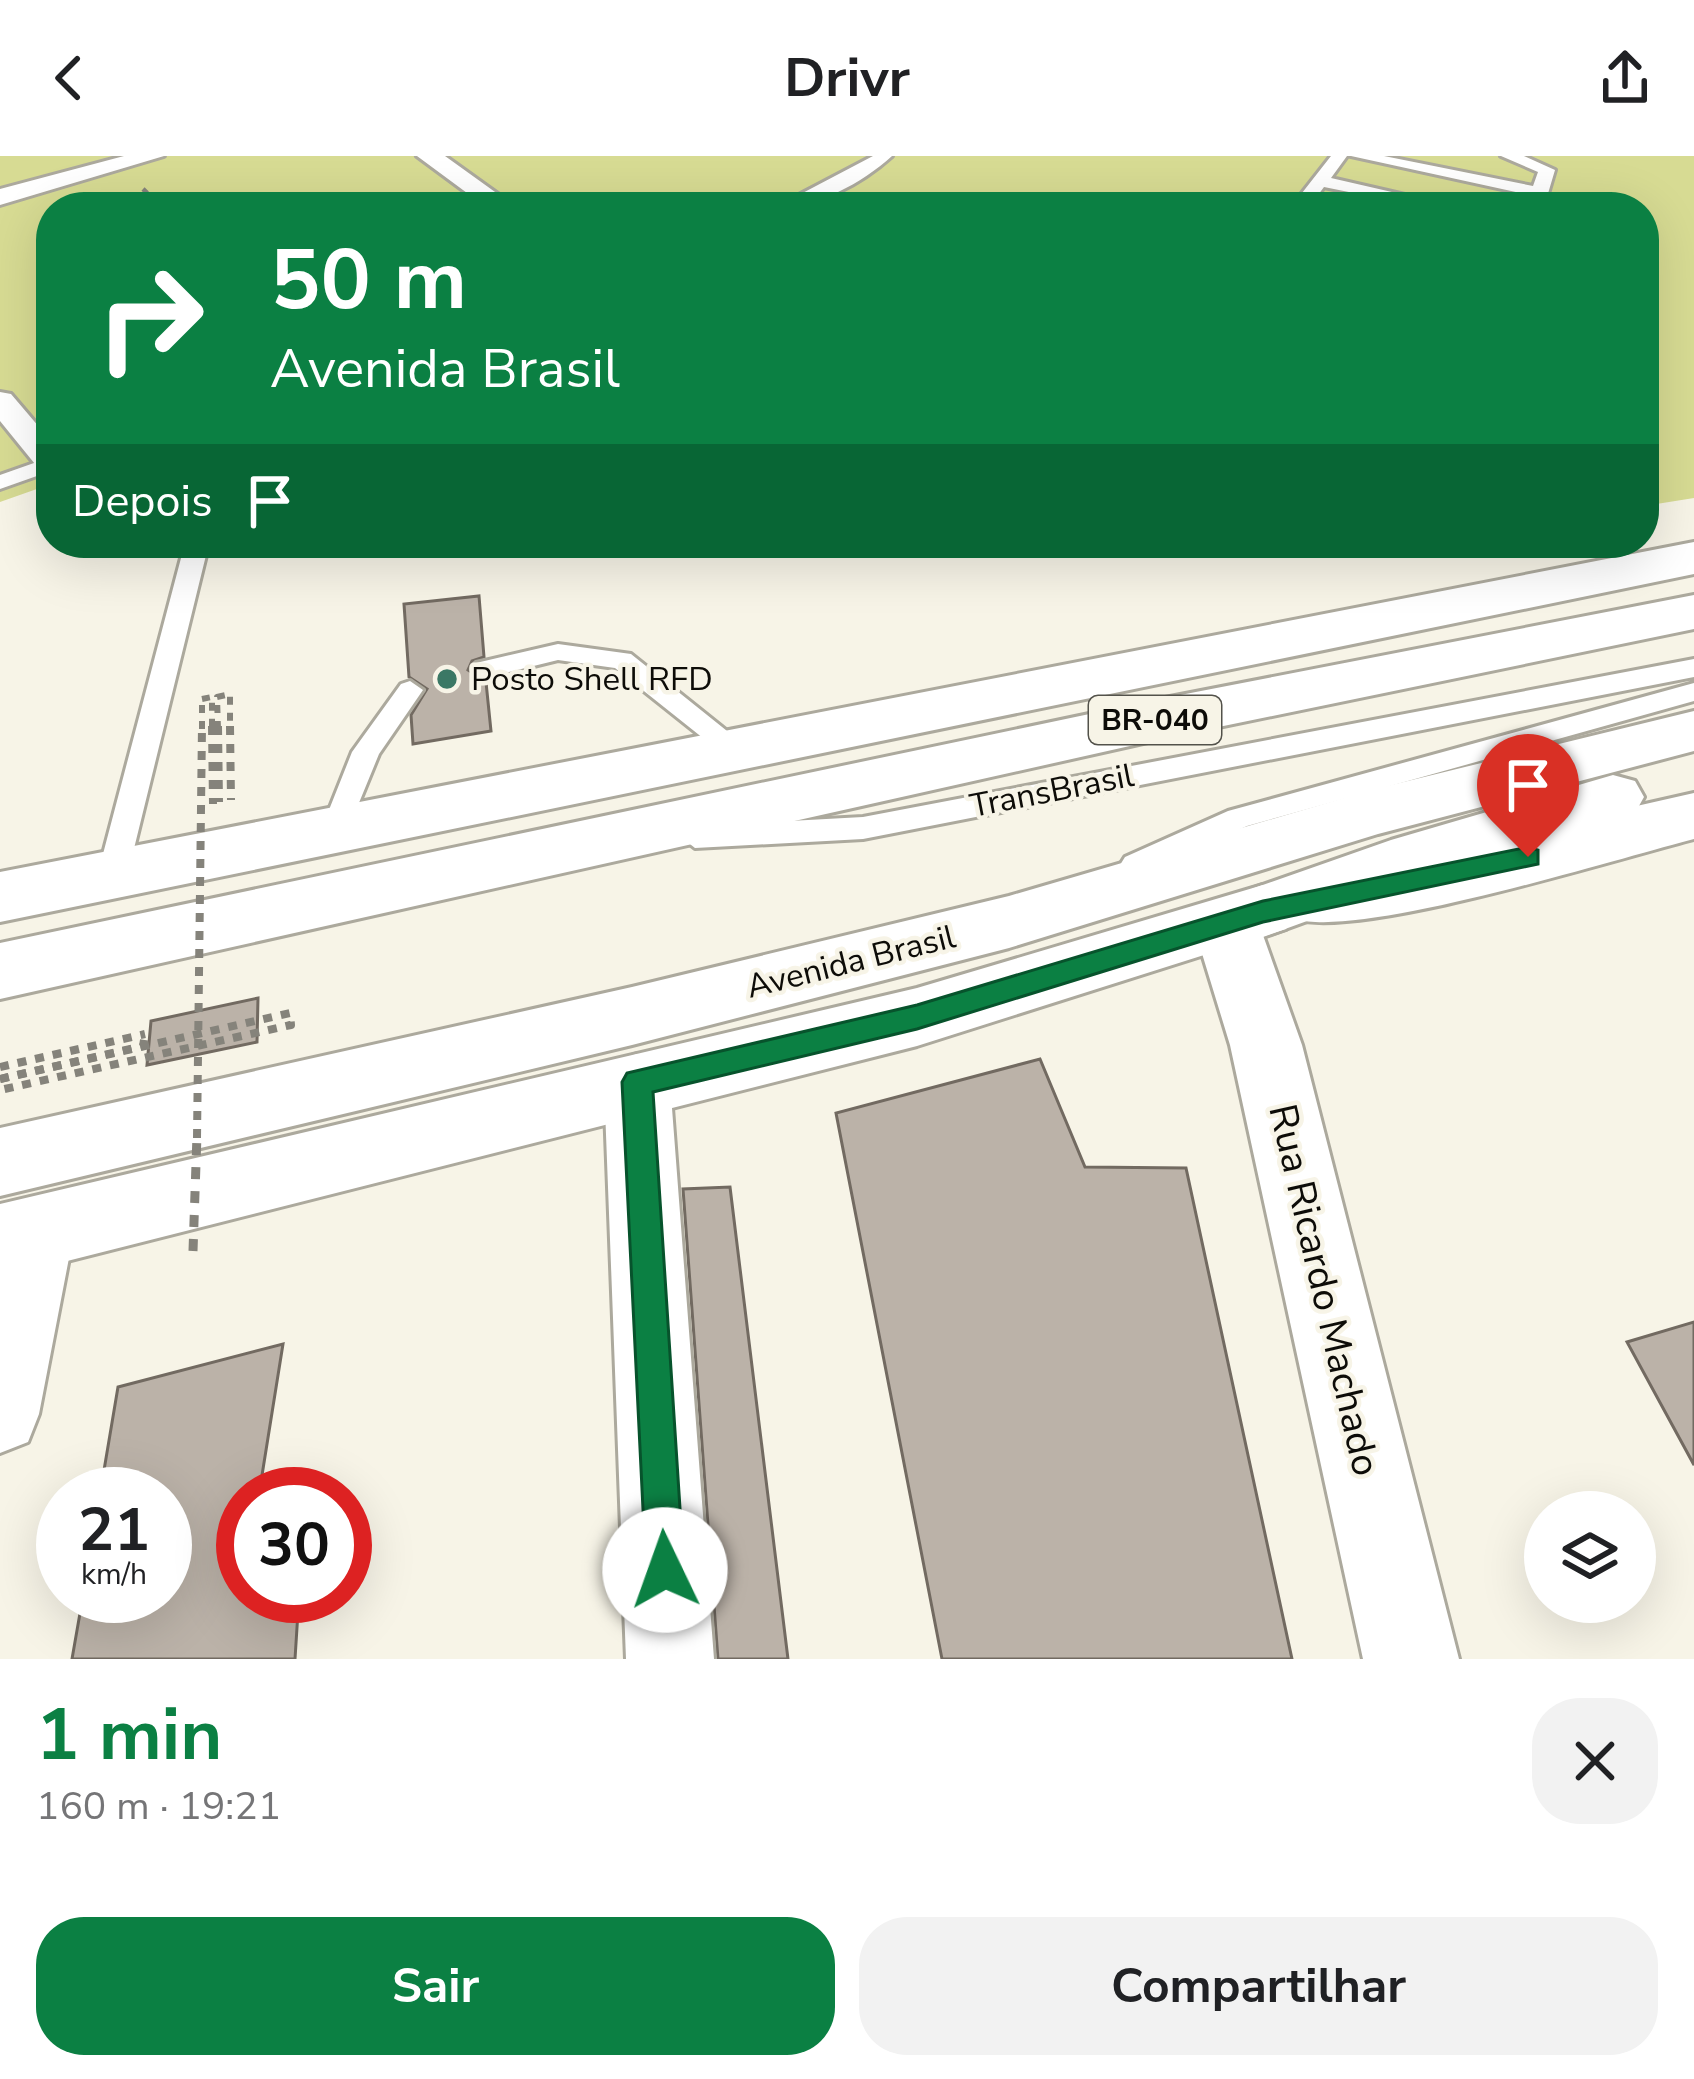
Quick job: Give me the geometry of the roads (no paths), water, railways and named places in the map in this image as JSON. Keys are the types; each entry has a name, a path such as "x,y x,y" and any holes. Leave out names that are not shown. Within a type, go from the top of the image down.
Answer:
{"main road":[{"path":"0,897 1694,558"},
{"name":"BR-040","path":"0,971 618,841 1170,717 1694,612"},
{"name":"Avenida Brasil","path":"0,1162 632,1016 1009,922 1375,812 1694,731"},
{"path":"1245,918 1414,857 1694,775"},
{"name":"Avenida Brasil","path":"19,1237 917,1017 1245,918 1446,878 1694,817"},
{"name":"Rua Ricardo Machado","path":"1245,918 1266,1045 1411,1659"}],"street":[{"path":"0,197 152,156"},
{"path":"429,156 481,192"},
{"path":"0,401 36,445"},
{"path":"637,1082 670,1659"},
{"path":"0,1414 19,1237"}],"lane":[{"path":"823,192 884,156"},
{"path":"1311,192 1339,156"},
{"path":"1359,156 1505,192"},
{"path":"1509,156 1547,170 1540,192"},
{"path":"1319,181 1374,192"},
{"path":"0,482 36,469"},
{"path":"113,873 193,558"},
{"path":"485,669 558,652 622,660 737,751"},
{"name":"TransBrasil","path":"618,841 863,828 1694,668"},
{"path":"335,830 366,752 410,690"},
{"path":"1009,922 1238,818 1694,692"}],"place":[{"name":"Posto Shell RFD","path":"447,679"}]}
